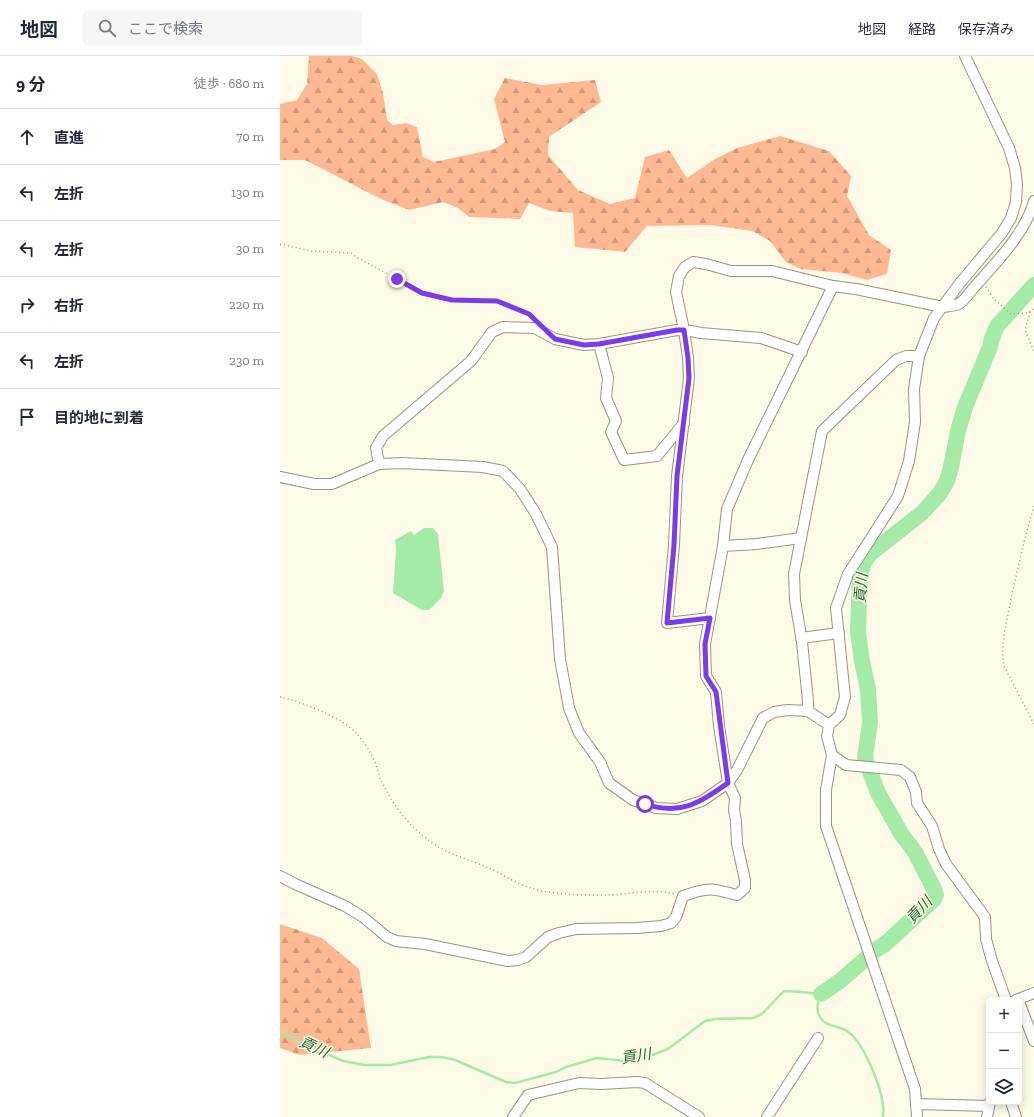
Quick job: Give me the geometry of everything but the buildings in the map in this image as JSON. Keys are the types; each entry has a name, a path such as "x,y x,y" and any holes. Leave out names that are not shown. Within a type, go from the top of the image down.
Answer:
{"street":[{"path":"918,1117 915,1089 826,826 826,790 832,755 827,736 829,725 840,714 845,697 836,608 848,574 898,496 909,461 916,422 914,389 919,356 934,318 960,283 1002,233 1011,218 1016,202 1018,184 1009,148 965,56"},
{"path":"710,618 667,623 674,545 677,476 689,378 684,330 676,292 679,276 685,267 693,262 731,271 772,271 833,286 856,289 943,307 958,304 1000,258 1024,226 1034,201"},
{"path":"280,876 345,906 363,917 387,937 396,941 425,944 508,961 526,957 548,937 559,933 576,929 661,926 671,923 676,917 683,896 707,889 714,889 737,895 745,888 745,880 737,844 734,810 735,798 728,783 716,692 706,676 705,644 723,546 727,509 748,460 833,286"},
{"path":"379,464 376,448 383,436 471,361 494,330 503,327 535,328 555,339 584,345 599,344 684,330 701,333 761,338 802,352"},
{"path":"599,344 608,378 606,398 616,421 611,432 624,460 657,456 684,423"},
{"path":"808,711 801,638 795,600 794,574 822,431 896,360 906,356 919,356"},
{"path":"280,477 314,484 332,484 379,464 402,463 483,467 503,471 520,489 536,514 552,547 560,659 569,708 579,733 600,762 609,783 633,800 656,808 677,809 702,801 728,783 737,770 763,718 774,712 788,710 808,711 829,725"},
{"path":"723,546 757,544 801,538"},
{"path":"801,638 839,633"},
{"path":"832,755 846,765 902,770 910,777 916,792 917,803 932,826 939,849 946,864 984,917 986,939 1005,997"},
{"path":"1022,998 1034,993"},
{"path":"1022,1010 1034,1041"},
{"path":"766,1117 818,1038"},
{"path":"513,1117 528,1095 579,1083 601,1084 637,1082 645,1083 699,1117"},
{"path":"916,1104 986,1104"},
{"path":"987,1117 989,1105"},
{"path":"1011,1105 1016,1117"}],"path":[{"path":"280,244 311,251 350,253 422,293 452,300 497,301 529,314 534,319"},
{"path":"981,279 993,298 1011,314 1028,313 1034,309"},
{"path":"1030,312 1025,330 1034,351"},
{"path":"1034,506 1023,545 1006,623 1002,657 1004,666 1034,724"},
{"path":"280,697 325,713 346,725 357,734 374,760 383,785 404,819 416,831 438,847 491,869 523,885 547,892 614,895 659,891 670,892 683,896"}],"green space":[{"path":"309,56 352,56 362,59 377,74 383,93 387,120 393,125 406,123 417,127 423,157 434,162 495,149 505,142 494,99 505,78 542,85 595,80 601,102 549,137 548,155 578,190 610,204 635,198 645,157 669,150 687,178 715,159 737,148 780,136 829,151 851,176 847,196 869,235 891,250 887,274 867,280 842,273 801,269 786,262 770,241 752,231 710,225 647,226 625,252 575,247 573,213 550,211 529,203 520,219 469,217 458,208 443,202 409,210 381,199 305,160 280,160 280,104 297,100 307,84"},
{"path":"280,924 322,938 359,969 371,1048 299,1055 280,1048"}],"shaded area":[{"path":"424,528 433,528 438,534 444,591 441,598 429,610 422,610 393,593 396,550 395,540 411,531 414,535"}],"waterway":[{"name":"貢川","path":"821,994 840,981 878,948 884,945 934,899 936,895 915,852 902,835 878,793 865,758 870,722 868,689 858,632 860,576 864,562 871,553 922,513 940,493 947,481 965,407 990,347 997,326 1034,285"},
{"name":"貢川","path":"280,1031 306,1045 343,1061 365,1065 390,1065 429,1057 441,1057 455,1060 506,1082 515,1083 556,1072 566,1067 597,1058 625,1061 647,1057 668,1049 705,1021 715,1019 753,1018 762,1014 784,991 821,994 817,1008 818,1014 822,1020 825,1023 847,1031 853,1036 865,1054 875,1076 882,1097 883,1117"}],"route":[{"path":"397,279 422,293 452,300 497,301 529,314 555,339 584,345 599,344 684,330 689,378 677,476 674,545 667,623 710,618 705,644 706,676 716,692 719,726 728,783 702,801 677,809 656,808 645,804"}]}
